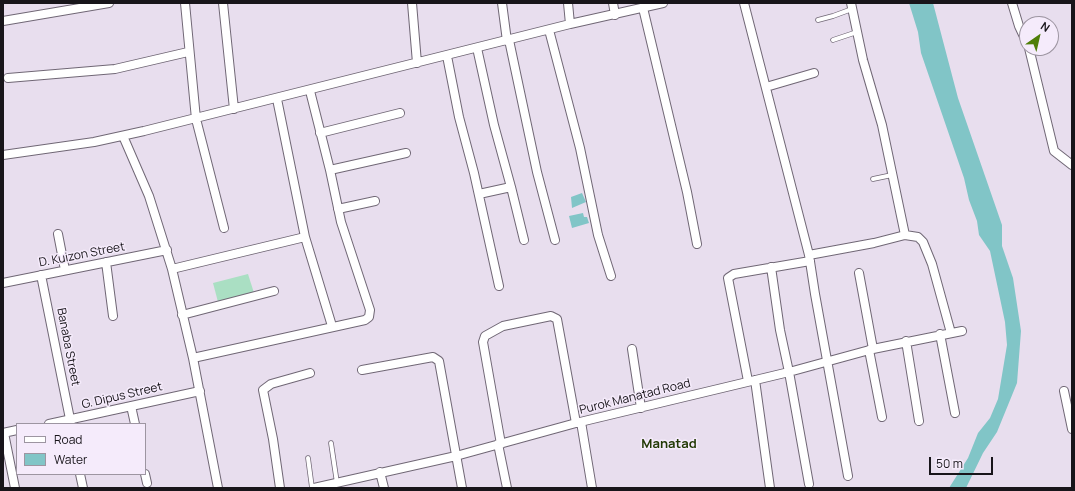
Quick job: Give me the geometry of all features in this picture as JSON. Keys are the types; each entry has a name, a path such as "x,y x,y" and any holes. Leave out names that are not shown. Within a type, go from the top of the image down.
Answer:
{"street":[{"path":"3,21 109,3"},
{"path":"185,3 188,52 196,119 224,228"},
{"path":"223,3 234,109"},
{"path":"412,3 417,63"},
{"path":"502,3 508,41 537,172 555,240"},
{"path":"568,3 570,24"},
{"path":"613,3 615,15"},
{"path":"3,155 123,136 310,91 570,24 663,3"},
{"path":"744,3 810,258 815,294 848,476"},
{"path":"1012,3 1019,26"},
{"path":"851,6 882,125 905,235"},
{"path":"643,8 687,192 697,244"},
{"path":"549,30 580,148 598,234 611,276"},
{"path":"477,48 494,125 524,240"},
{"path":"8,78 115,69 188,52"},
{"path":"447,56 459,117 479,194 499,286"},
{"path":"1031,56 1054,151 1072,165"},
{"path":"766,86 814,73"},
{"path":"193,358 332,326 365,320 370,313 338,209 330,170 310,91"},
{"path":"277,99 305,237 332,326"},
{"path":"320,133 400,113"},
{"path":"123,136 150,196 172,269 200,391 218,488"},
{"path":"330,170 406,153"},
{"path":"479,194 511,187"},
{"path":"338,209 375,201"},
{"path":"58,234 65,270"},
{"path":"770,488 752,380 728,278 734,274 771,267 905,235 918,237 923,242 932,264 951,333"},
{"path":"172,269 305,237"},
{"name":"D. Kuizon Street","path":"3,283 166,250"},
{"path":"106,262 113,316"},
{"path":"771,267 780,330 809,484"},
{"path":"859,273 882,417"},
{"name":"Banaba Street","path":"41,275 70,422"},
{"path":"182,315 274,291"},
{"path":"507,488 483,342 485,336 503,326 551,316 557,319 592,488"},
{"name":"Purok Manatad Road","path":"313,488 336,485 380,472 456,456 579,423 789,372 871,349 940,334 962,331"},
{"path":"940,334 955,413"},
{"path":"906,341 920,421"},
{"path":"632,349 641,408"},
{"path":"362,370 407,361 436,358 440,367 462,488"},
{"path":"280,488 273,439 263,390 271,384 310,373"},
{"name":"G. Dipus Street","path":"60,423 70,422 131,406 200,391"},
{"path":"1064,391 1072,429"},
{"path":"131,406 134,423"},
{"path":"15,488 4,433 16,430"},
{"path":"380,472 384,488"},
{"path":"80,475 83,488"},
{"path":"145,475 147,484"}],"lane":[{"path":"818,20 833,16 851,6"},
{"path":"833,40 857,32"},
{"path":"873,179 892,175"},
{"path":"331,443 336,485"},
{"path":"308,458 313,488"}],"shaded area":[{"path":"248,274 254,293 218,302 213,283"}],"water":[{"path":"909,3 933,3 958,98 1002,225 1002,246 1013,278 1021,331 1017,383 997,432 983,453 966,488 949,488 968,458 978,433 990,418 998,399 1007,345 1005,322 990,251 979,235 977,221 969,200 964,178 921,53 918,32"},
{"path":"582,193 586,202 572,208 571,197"},
{"path":"583,213 584,217 587,217 589,223 572,228 569,216"}],"district":[{"name":"Manatad","path":"669,444"}]}
